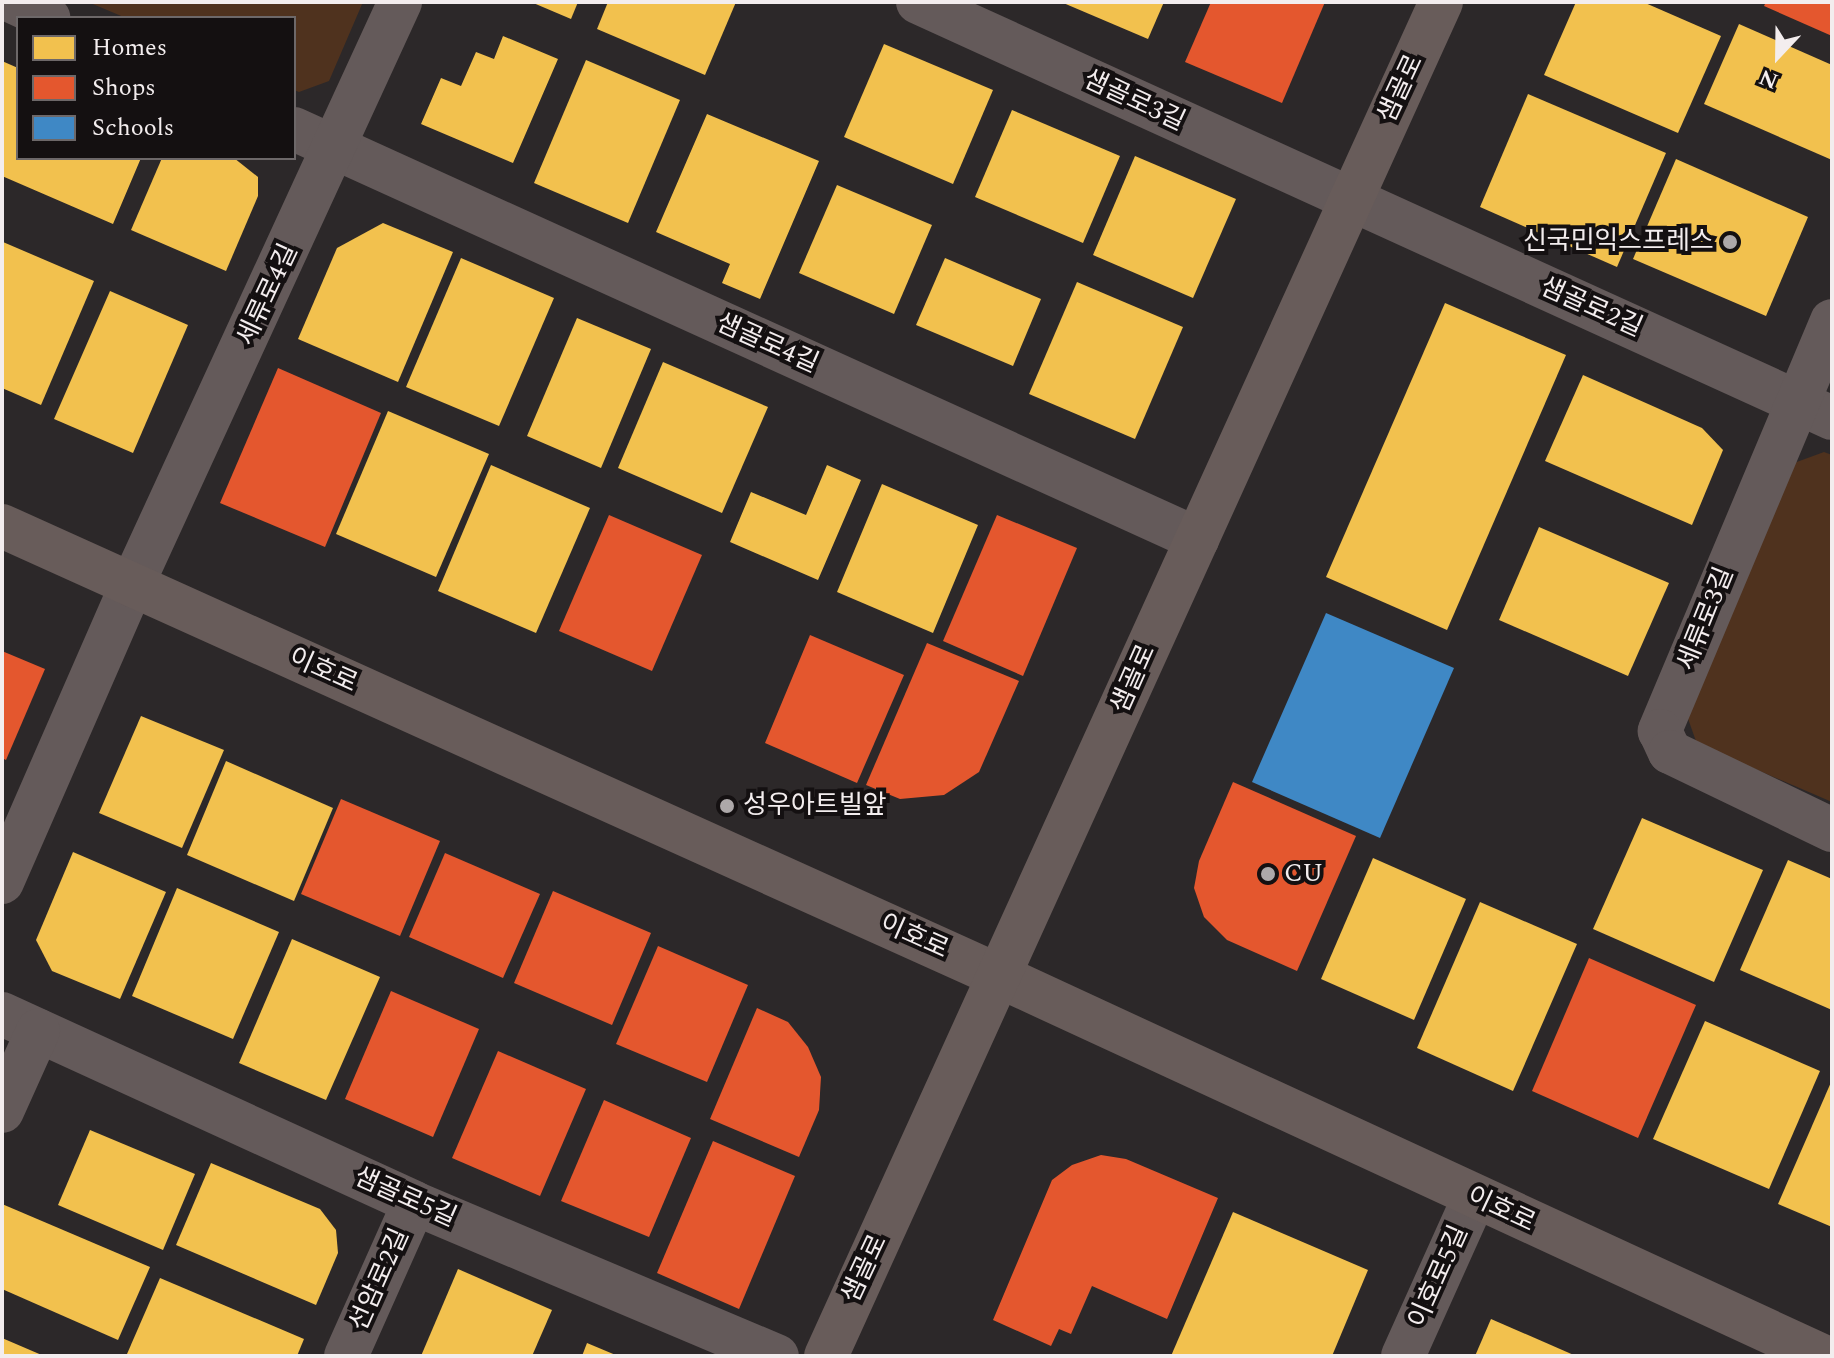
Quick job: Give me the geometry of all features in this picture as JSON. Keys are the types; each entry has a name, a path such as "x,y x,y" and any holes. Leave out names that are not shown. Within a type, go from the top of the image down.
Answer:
{"street":[{"path":"14,2 45,16"},
{"name":"세류로4길","path":"2,882 132,585 337,148 400,2"},
{"name":"샘골로3길","path":"918,2 1350,200"},
{"name":"샘골로","path":"826,1356 1441,2"},
{"name":"샘골로4길","path":"296,130 1197,539"},
{"name":"샘골로2길","path":"1350,200 1814,409"},
{"name":"세류로3길","path":"1832,321 1814,409 1660,731 1670,752 1832,830"},
{"name":"이호로","path":"2,526 999,976 1474,1198 1822,1356"},
{"name":"샘골로5길","path":"2,1111 20,1023 414,1203 777,1356"},
{"name":"이호로5길","path":"1403,1356 1474,1198"},
{"name":"선암로2길","path":"346,1356 414,1203"}],"shaded area":[{"path":"88,2 363,2 329,81 299,92 296,91 296,16 121,16"},
{"path":"1824,452 1832,455 1832,802 1697,744 1686,713 1794,463"}],"building: Homes":[{"path":"531,2 578,2 571,19"},
{"path":"608,2 736,2 705,75 597,29"},
{"path":"1061,2 1164,2 1148,39"},
{"path":"1576,2 1643,2 1721,36 1678,133 1544,75"},
{"path":"1739,24 1832,65 1832,160 1704,104"},
{"path":"503,36 558,59 513,163 421,124 441,78 461,86 476,52 494,59"},
{"path":"884,44 993,90 953,184 844,137"},
{"path":"586,60 680,100 628,223 534,183"},
{"path":"2,61 16,67 16,160 140,160 113,224 2,176"},
{"path":"1528,94 1666,153 1617,267 1480,207"},
{"path":"1012,110 1120,156 1083,243 975,197"},
{"path":"707,114 819,161 760,299 722,283 730,264 656,232"},
{"path":"1135,156 1236,199 1193,298 1093,255"},
{"path":"1676,159 1808,217 1766,316 1633,259"},
{"path":"161,160 237,160 258,177 258,196 226,271 131,230"},
{"path":"837,185 932,225 894,314 799,273"},
{"path":"383,223 453,252 398,382 298,339 337,248"},
{"path":"3,242 94,281 41,405 2,388"},
{"path":"461,258 554,298 499,426 406,387"},
{"path":"945,258 1041,299 1013,366 916,325"},
{"path":"1077,282 1183,327 1135,439 1029,394"},
{"path":"110,291 188,325 133,453 54,419"},
{"path":"1445,303 1566,355 1447,630 1326,577"},
{"path":"577,318 651,349 601,468 527,436"},
{"path":"663,362 768,407 722,513 618,468"},
{"path":"1583,375 1702,428 1723,450 1692,525 1545,461"},
{"path":"388,411 489,454 436,577 336,534"},
{"path":"491,465 590,508 536,633 438,591"},
{"path":"827,465 861,480 818,580 730,542 751,492 806,515"},
{"path":"882,484 978,525 933,633 837,592"},
{"path":"1539,527 1669,583 1628,676 1499,620"},
{"path":"141,716 224,750 182,848 99,813"},
{"path":"226,761 333,808 294,901 187,855"},
{"path":"1642,818 1763,870 1714,982 1593,929"},
{"path":"73,852 166,892 120,999 52,971 36,940"},
{"path":"1373,858 1466,899 1414,1020 1321,979"},
{"path":"1788,860 1832,879 1832,1010 1740,970"},
{"path":"177,888 279,932 233,1039 132,996"},
{"path":"1480,902 1577,944 1513,1091 1417,1048"},
{"path":"292,939 380,977 326,1100 239,1063"},
{"path":"1705,1021 1820,1071 1769,1189 1653,1139"},
{"path":"1832,1080 1832,1227 1778,1204"},
{"path":"90,1130 195,1174 163,1250 58,1205"},
{"path":"211,1163 320,1209 336,1230 338,1253 316,1305 176,1245"},
{"path":"2,1204 150,1267 118,1340 2,1289"},
{"path":"1233,1212 1368,1270 1332,1356 1171,1356"},
{"path":"458,1269 552,1310 532,1356 421,1356"},
{"path":"160,1278 304,1339 297,1356 127,1354"},
{"path":"1491,1319 1576,1356 1475,1356"},
{"path":"2,1338 44,1356 2,1356"},
{"path":"587,1343 618,1356 582,1356"}],"building: Shops":[{"path":"1211,2 1325,2 1282,103 1185,62"},
{"path":"1766,2 1832,2 1832,36 1764,6"},
{"path":"278,368 381,413 325,547 220,503"},
{"path":"609,515 702,555 652,671 559,631"},
{"path":"997,515 1077,548 1023,676 943,641"},
{"path":"810,635 904,675 857,783 765,743"},
{"path":"927,643 1019,681 979,772 944,795 900,799 866,785"},
{"path":"2,651 45,669 6,760 2,758"},
{"name":"CU","path":"1233,782 1356,836 1297,971 1227,940 1204,917 1194,888 1199,861"},
{"path":"341,799 440,841 400,936 301,894"},
{"path":"445,853 540,894 503,978 409,937"},
{"path":"553,891 651,933 612,1025 514,983"},
{"path":"658,946 748,985 707,1082 616,1044"},
{"path":"1589,958 1696,1005 1638,1138 1532,1091"},
{"path":"391,991 479,1029 433,1137 345,1099"},
{"path":"757,1008 788,1022 808,1047 821,1077 819,1110 799,1157 710,1119"},
{"path":"498,1051 586,1089 540,1196 452,1158"},
{"path":"604,1100 691,1138 649,1237 561,1201"},
{"path":"713,1141 795,1176 739,1309 657,1273"},
{"path":"1101,1155 1126,1159 1218,1198 1167,1319 1092,1286 1071,1334 1059,1329 1051,1346 993,1320 1052,1180 1072,1165"}],"building: Schools":[{"path":"1326,613 1454,668 1380,838 1252,782"}],"place":[{"name":"신국민익스프레스","path":"1730,242"},
{"name":"성우아트빌앞","path":"727,806"},
{"name":"CU","path":"1268,874"}]}
